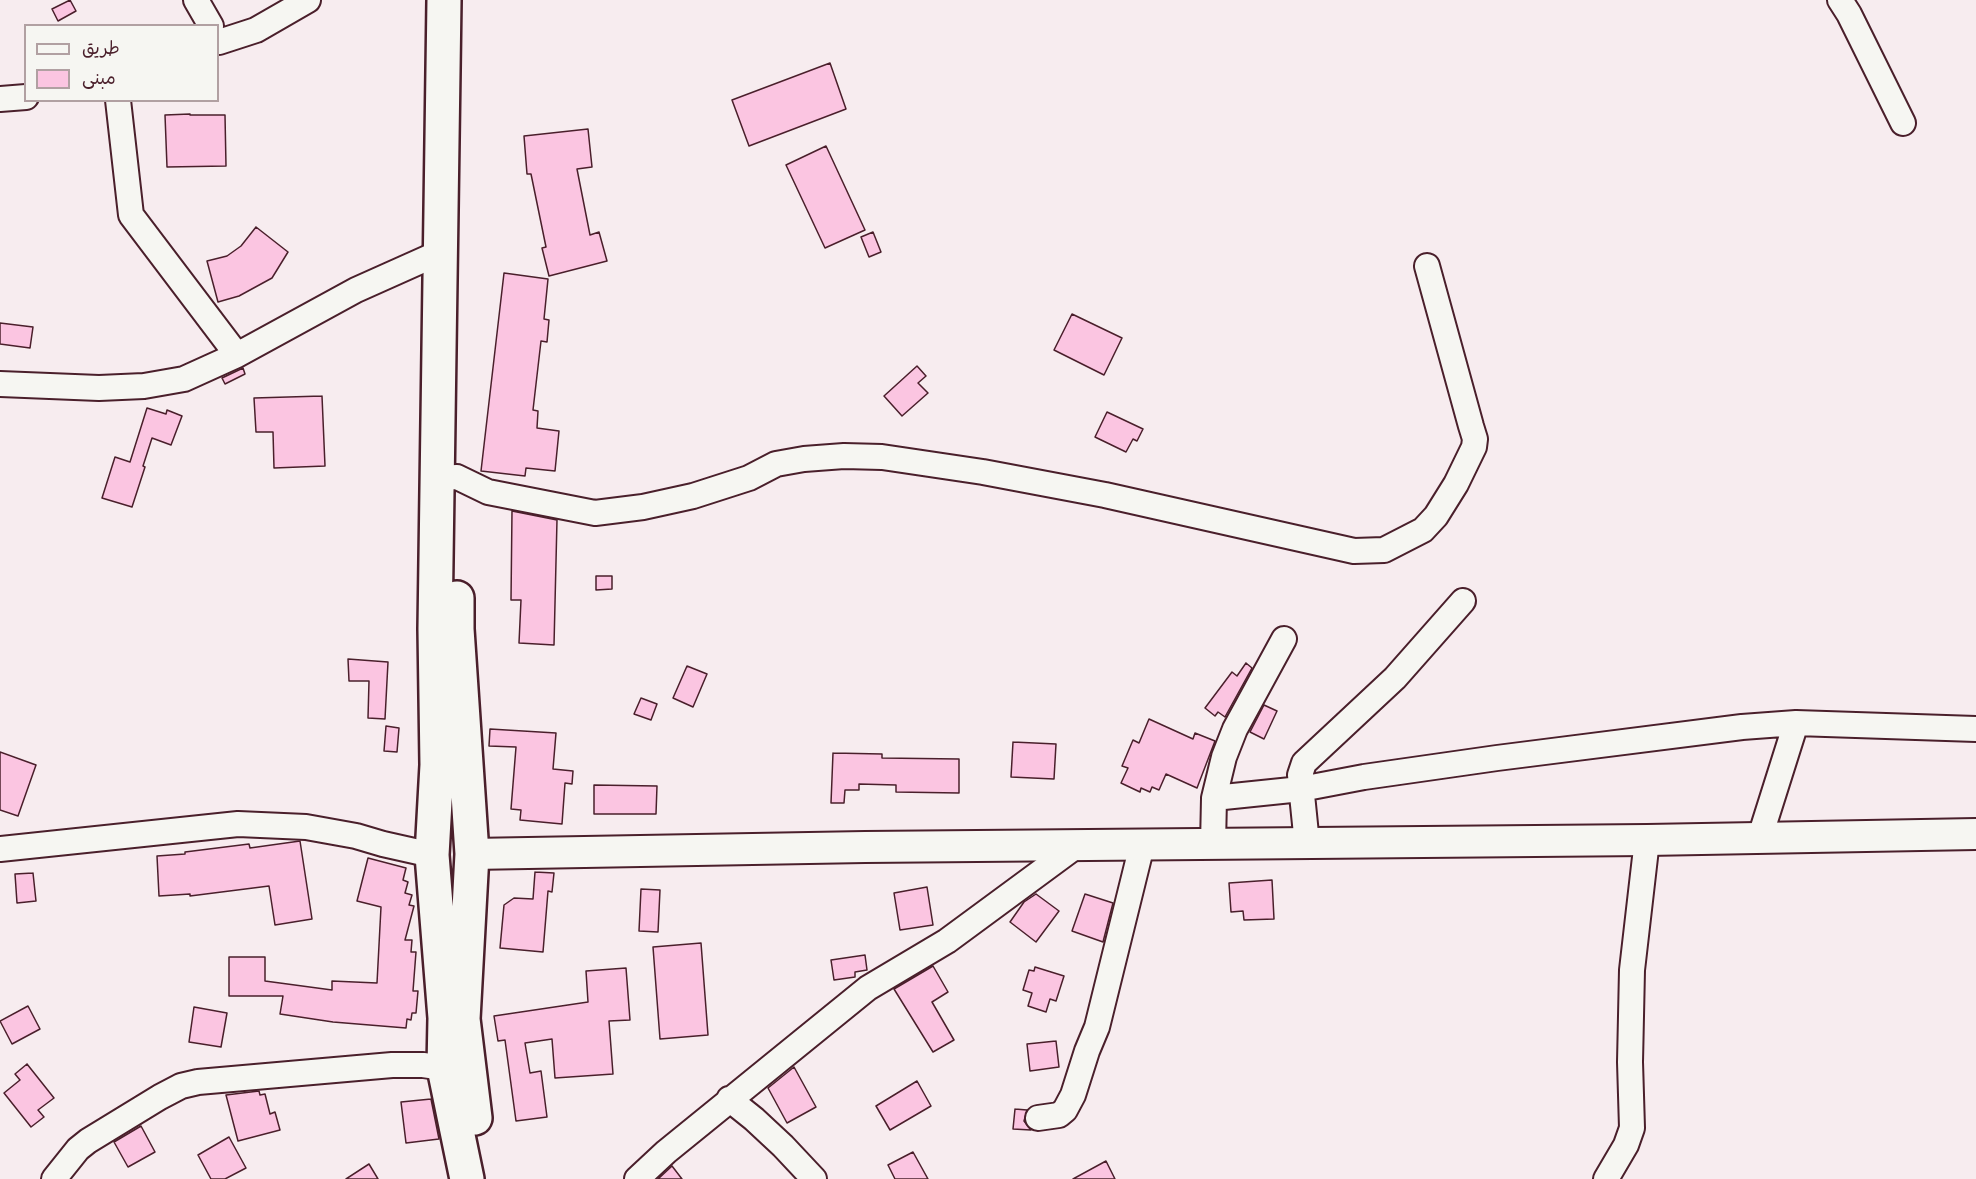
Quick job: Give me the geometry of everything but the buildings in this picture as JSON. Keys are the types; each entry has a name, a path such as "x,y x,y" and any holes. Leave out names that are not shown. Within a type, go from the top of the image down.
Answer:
{"highway":[{"path":"444,0 441,252 447,477"},
{"path":"465,0 447,477 446,629 432,855 435,896 454,1019 474,1110 485,1179"},
{"path":"446,629 469,802 472,854 470,896 454,1019 444,1068 467,1179"},
{"path":"435,801 447,798 469,802"},
{"path":"435,896 446,898 470,896"}],"main road":[{"path":"472,854 842,847 1307,844 1976,834"}],"street":[{"path":"196,0 209,24"},
{"path":"219,36 256,30 308,0"},
{"path":"1840,0 1903,123"},
{"path":"0,99 24,98"},
{"path":"118,102 131,215 237,355"},
{"path":"0,384 99,388 163,384 184,379 237,355 356,290 441,252"},
{"path":"447,477 488,492 595,513 643,507 693,496 748,478 776,464 844,456 882,457 983,472 1105,495 1354,551 1384,550 1423,530 1436,516 1472,455 1474,447 1472,426 1427,266"},
{"path":"1307,844 1300,775 1308,759 1395,678 1463,601"},
{"path":"1214,845 1214,798 1224,757 1235,729 1284,639"},
{"path":"1760,837 1796,723"},
{"path":"1214,798 1301,789 1364,777 1497,758 1742,727 1796,723 1976,729"},
{"path":"0,849 238,824 306,827 356,836 432,855"},
{"path":"1606,1179 1626,1145 1632,1128 1630,1062 1632,970 1647,840"},
{"path":"1038,1118 1059,1115 1065,1110 1073,1095 1097,1027 1142,845"},
{"path":"637,1179 666,1152 868,988 947,940 1076,846"},
{"path":"54,1179 78,1149 88,1141 182,1086 198,1082 392,1065 444,1068"},
{"path":"729,1100 761,1126 814,1179"}]}
